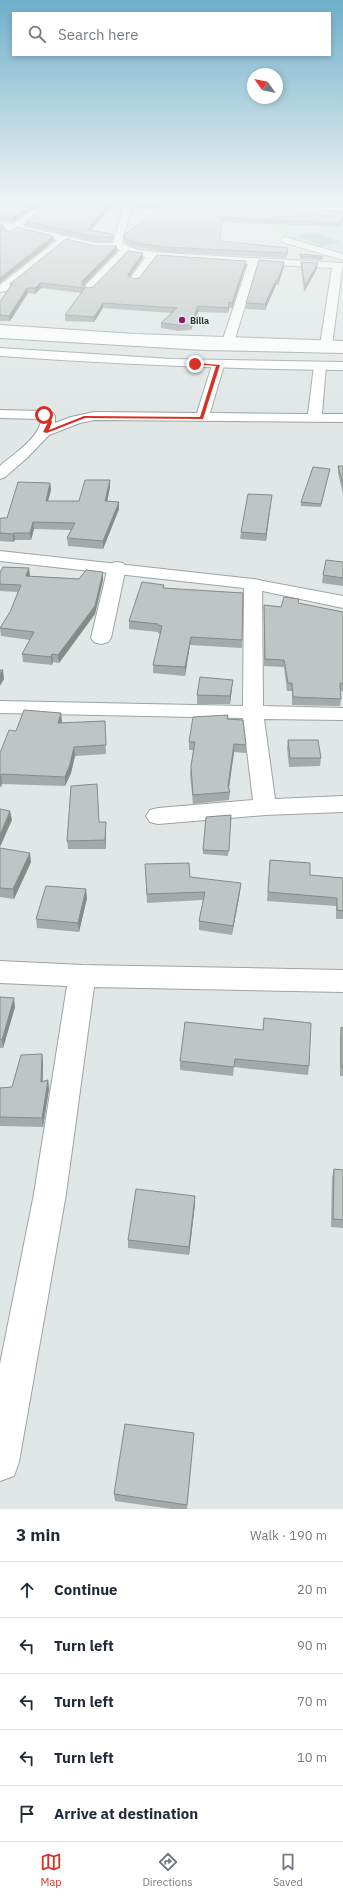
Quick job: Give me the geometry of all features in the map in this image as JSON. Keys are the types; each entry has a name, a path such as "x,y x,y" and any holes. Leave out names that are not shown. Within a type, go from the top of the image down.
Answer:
{"main road":[{"path":"2,288 22,272"},
{"path":"88,289 102,272"},
{"path":"134,280 140,272"},
{"path":"228,342 250,272"},
{"path":"326,345 339,272"},
{"path":"0,329 228,342 343,345"},
{"path":"0,334 196,346 343,349"},
{"path":"0,340 194,352 343,356"},
{"path":"0,352 98,360 218,365 343,366"},
{"path":"202,418 218,365"},
{"path":"314,417 320,366"},
{"path":"0,414 48,416 50,422 45,432 0,474"},
{"path":"45,432 84,417 343,418"},
{"path":"0,457 18,457"},
{"path":"0,556 252,584 343,602"},
{"path":"101,638 117,568"},
{"path":"252,584 253,713 265,807"},
{"path":"0,708 343,714"},
{"path":"158,816 265,807 343,804"},
{"path":"0,972 82,976 343,981"},
{"path":"0,1462 50,1194 82,976"}],"building":[{"path":"0,272 7,272 0,278"},
{"path":"24,272 91,272 82,281 82,285 88,288 93,287 107,272 129,272 128,276 134,279 139,278 143,272 242,272 232,303 229,302 228,308 198,306 191,325 161,323 177,308 103,303 94,317 65,315 85,288 40,283 35,288 27,288 9,316 0,315 0,302 12,284 10,284"},
{"path":"255,272 281,272 265,304 246,303"},
{"path":"303,272 313,272 305,286"},
{"path":"338,466 343,466 343,484"},
{"path":"313,467 330,469 321,504 301,502"},
{"path":"85,480 110,480 105,501 119,502 103,541 67,538 75,523 33,522 30,533 0,533 0,519 7,518 18,482 50,483 46,501 79,501"},
{"path":"248,494 272,495 266,534 241,532"},
{"path":"326,560 343,562 343,578 323,575"},
{"path":"3,567 29,568 26,576 79,579 86,570 103,572 95,606 58,655 52,654 51,657 22,654 34,632 0,628 10,612 21,585 0,584 0,573"},
{"path":"142,582 164,585 163,588 243,593 242,640 191,637 185,667 153,665 162,626 158,624 129,621"},
{"path":"284,597 299,599 298,603 343,612 343,684 340,683 341,699 293,697 292,683 288,683 284,660 265,659 264,605 281,607"},
{"path":"200,677 233,680 230,696 197,695"},
{"path":"24,710 61,713 58,723 105,721 106,745 74,747 65,777 1,774 0,777 0,753 9,730 16,731"},
{"path":"228,715 227,719 243,720 246,745 234,744 228,786 230,792 193,795 191,766 195,742 189,742 193,717"},
{"path":"288,740 318,740 321,758 290,758"},
{"path":"97,784 99,822 106,822 105,840 67,841 71,786"},
{"path":"0,809 10,811 0,835"},
{"path":"231,815 229,851 203,850 206,817"},
{"path":"0,848 30,853 13,889 0,888"},
{"path":"270,860 310,863 310,875 343,878 343,911 337,910 337,898 268,892"},
{"path":"189,863 190,877 241,883 233,926 199,921 205,892 147,894 145,864"},
{"path":"46,886 86,889 78,923 36,919"},
{"path":"0,997 14,998 2,1040 0,1039"},
{"path":"264,1018 311,1023 309,1066 235,1059 234,1067 180,1061 185,1022 263,1030"},
{"path":"341,1027 343,1028 343,1067 341,1067"},
{"path":"42,1054 41,1082 48,1080 42,1118 0,1117 0,1088 12,1087 21,1055"},
{"path":"334,1169 343,1170 343,1220 333,1219"},
{"path":"136,1189 195,1196 189,1247 128,1240"},
{"path":"125,1424 194,1433 187,1505 114,1494"}],"place":[{"name":"Billa","path":"182,320"}],"route":[{"path":"44,415 48,416 50,422 45,432 84,417 94,416 202,418 218,365 195,364"}]}
